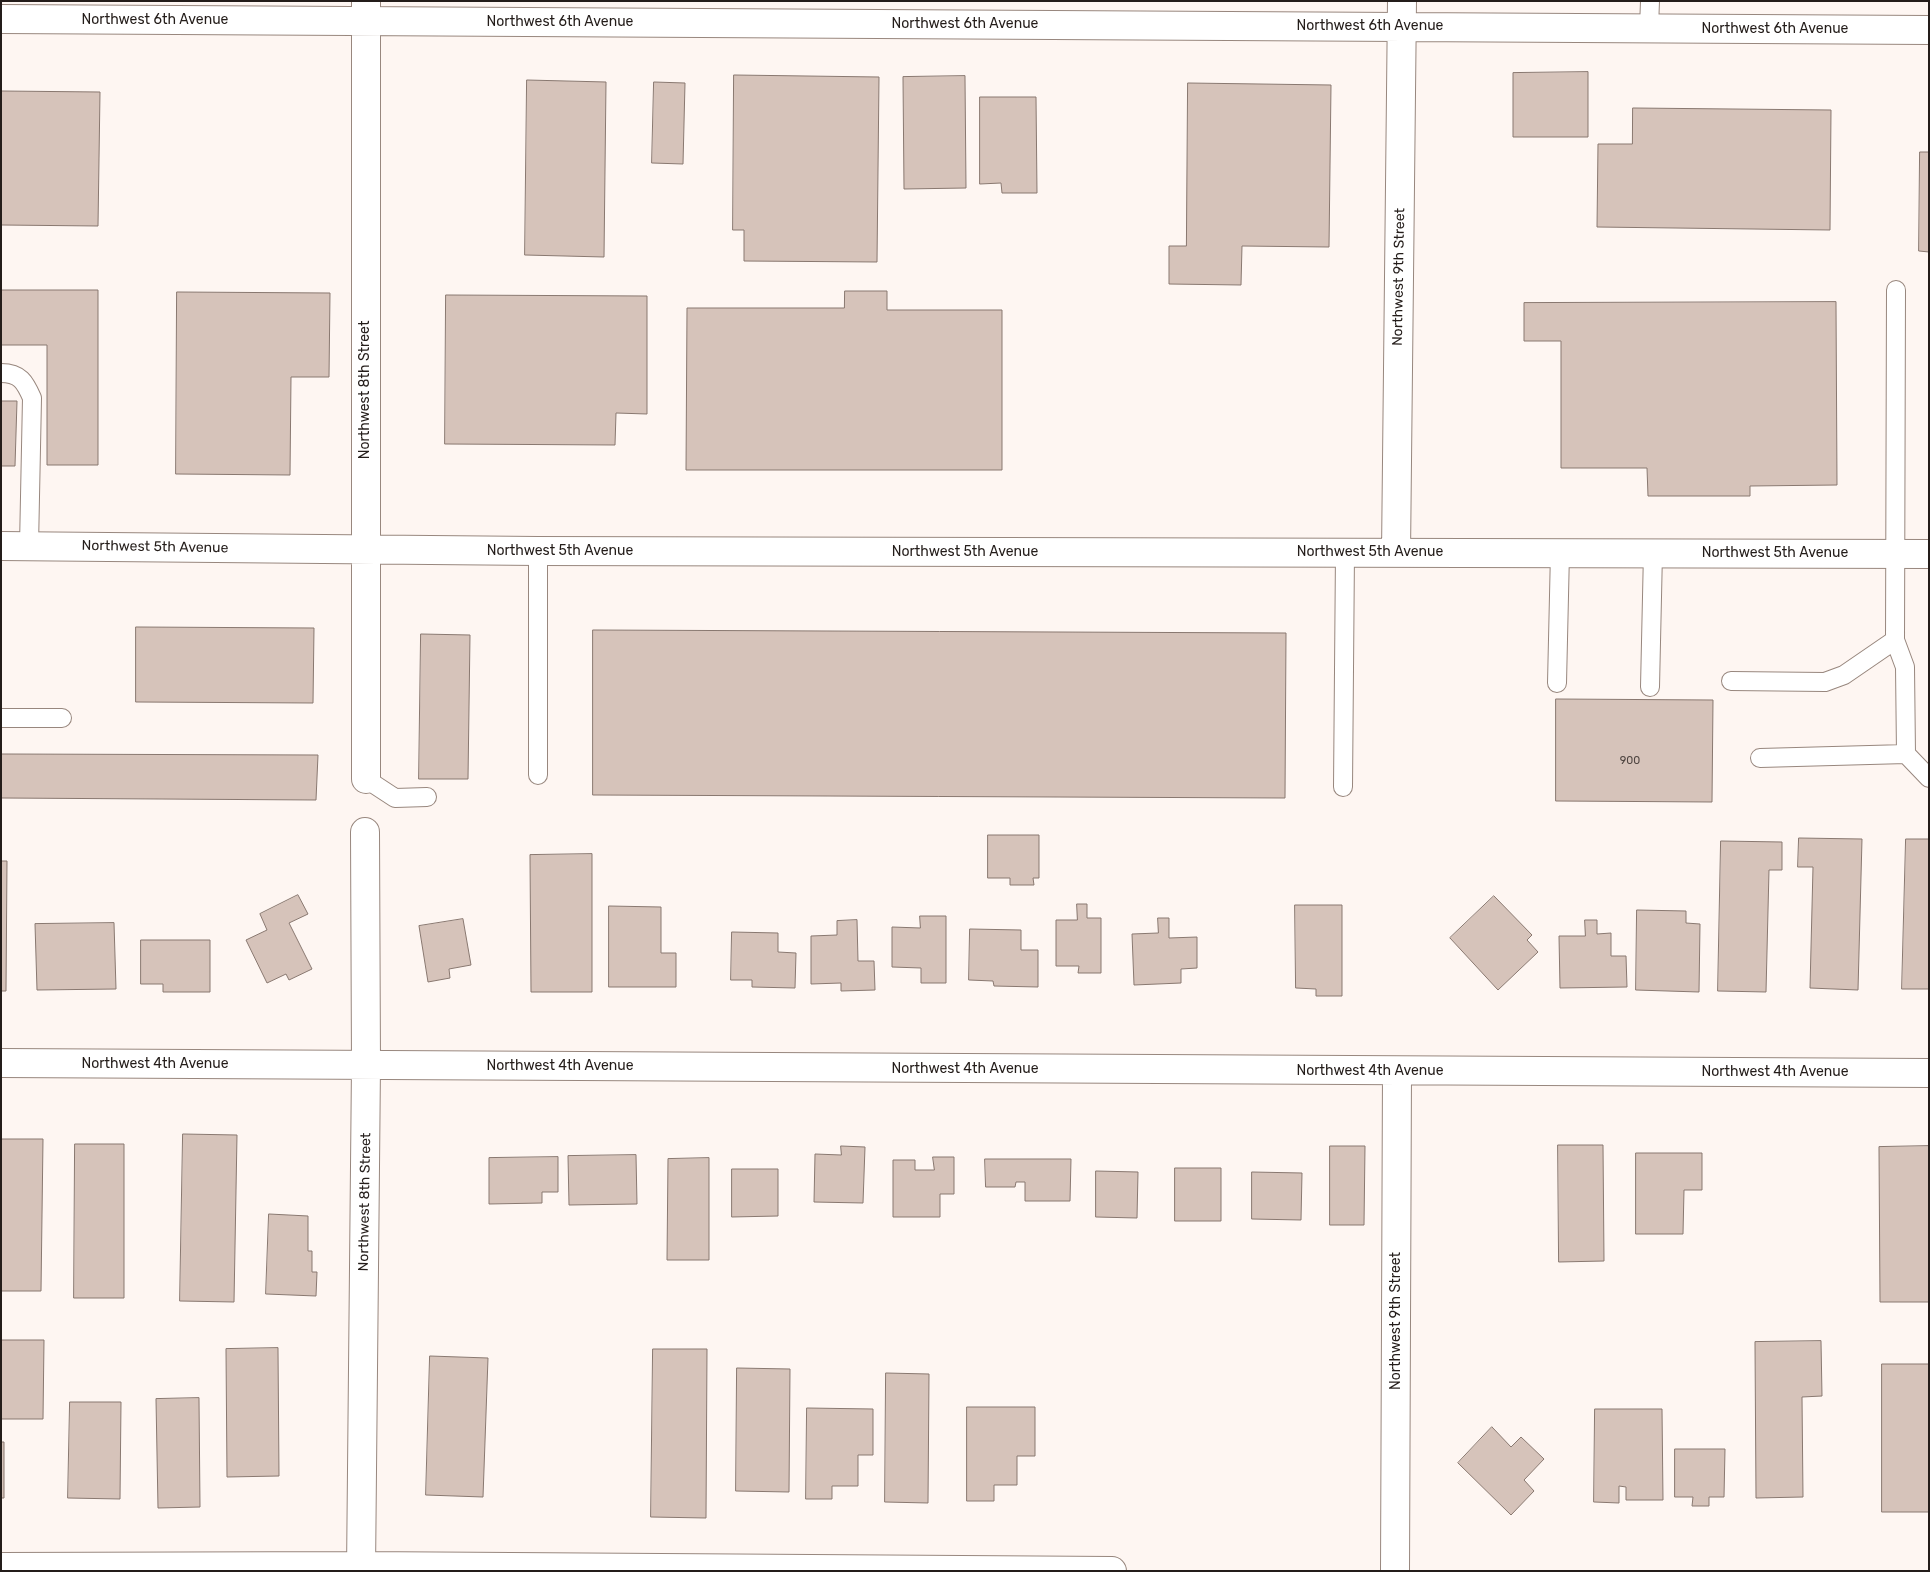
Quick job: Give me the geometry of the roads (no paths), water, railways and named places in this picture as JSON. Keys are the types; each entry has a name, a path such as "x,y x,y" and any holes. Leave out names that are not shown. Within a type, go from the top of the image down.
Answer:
{"street":[{"name":"Northwest 6th Avenue","path":"1,19 366,11 1402,14 1649,28 1929,30"},
{"name":"Northwest 8th Street","path":"366,11 366,779"},
{"name":"Northwest 9th Street","path":"1396,553 1402,14"},
{"name":"Northwest 5th Avenue","path":"1,546 538,551 1929,554"},
{"name":"Northwest 8th Street","path":"361,1568 366,1065 365,832"},
{"name":"Northwest 4th Avenue","path":"1,1063 1929,1073"},
{"name":"Northwest 9th Street","path":"1395,1571 1396,1071"},
{"path":"1,1567 1112,1571"}],"lane":[{"path":"1649,28 1650,1"},
{"path":"1896,290 1895,640 1905,667 1906,754 1929,778"},
{"path":"1,372 11,373 25,382 32,398 29,546"},
{"path":"538,551 538,775"},
{"path":"1343,788 1344,552"},
{"path":"1557,683 1560,552"},
{"path":"1650,687 1653,552"},
{"path":"1730,681 1825,682 1844,675 1895,640"},
{"path":"1,718 62,718"},
{"path":"1760,758 1906,754"},
{"path":"366,779 395,798 427,797"}]}
